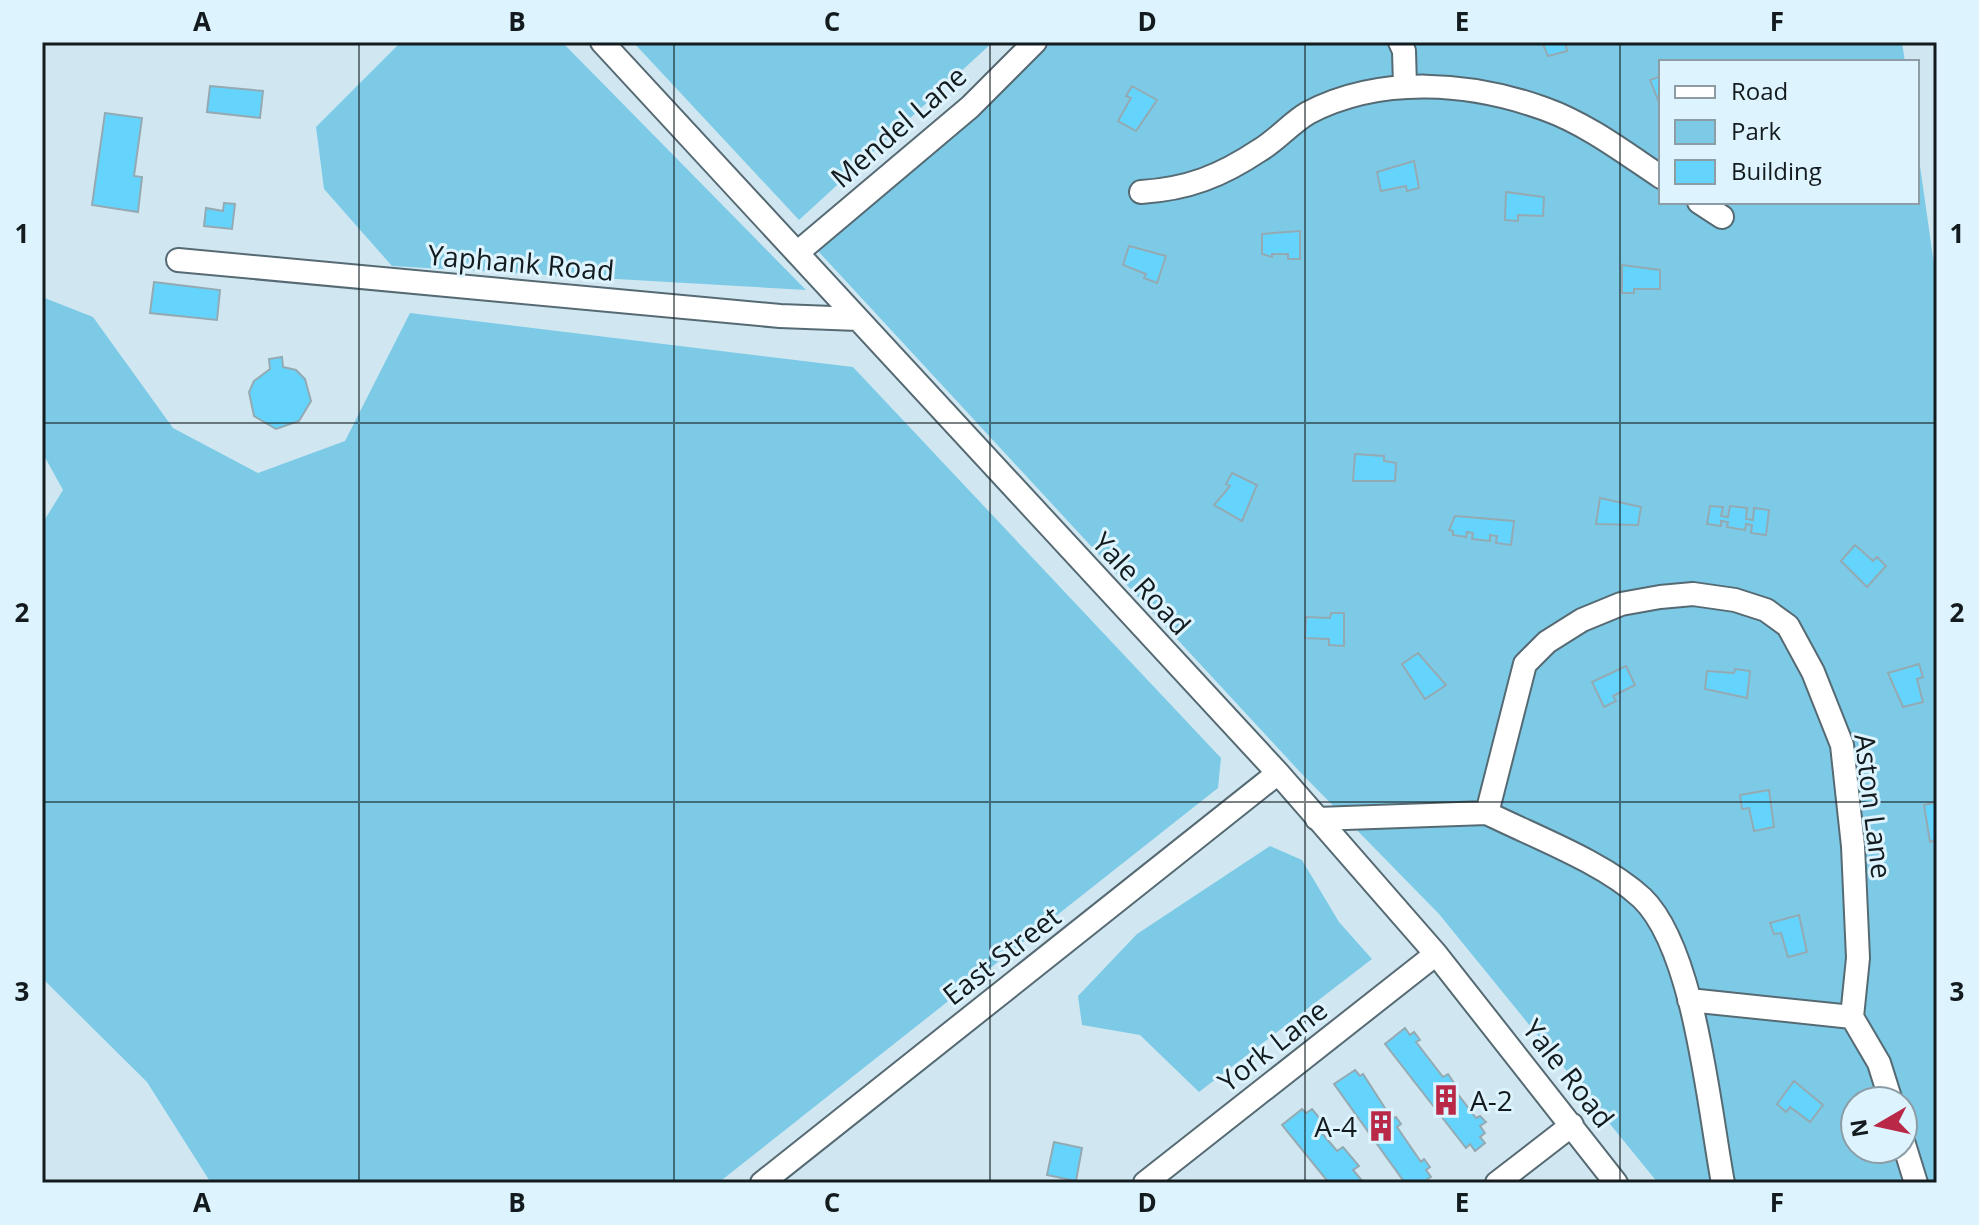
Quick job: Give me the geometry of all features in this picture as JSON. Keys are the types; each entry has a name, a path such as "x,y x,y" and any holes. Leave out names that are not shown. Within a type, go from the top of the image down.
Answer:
{"street":[{"name":"Yale Road","path":"602,42 1278,773 1436,954 1616,1183"},
{"name":"Mendel Lane","path":"797,253 970,107 1035,42"},
{"path":"1400,42 1404,51 1405,86"},
{"path":"1141,192 1179,190 1212,177 1261,150 1308,113 1378,89 1405,86 1486,95 1546,110 1604,139 1659,176"},
{"path":"1702,204 1722,217"},
{"name":"Yaphank Road","path":"178,260 780,316 858,319"},
{"name":"Aston Lane","path":"1487,813 1525,664 1547,642 1582,620 1621,604 1660,597 1693,594 1735,600 1766,610 1788,626 1813,672 1842,745 1853,846 1858,958 1852,1017"},
{"name":"East Street","path":"762,1183 1278,773"},
{"path":"1317,819 1487,813 1619,880 1644,900 1671,941 1689,1000 1723,1183"},
{"name":"York Lane","path":"1145,1183 1436,954"},
{"path":"1689,1000 1852,1017 1879,1063 1886,1085"},
{"path":"1497,1183 1572,1125"}],"green space":[{"path":"401,42 562,42 806,290 392,266 324,189 316,127"},
{"path":"633,42 993,42 799,220"},
{"path":"1052,42 1902,42 1905,60 1659,60 1659,204 1919,204 1919,159 1937,285 1937,1183 1658,1183 1439,914 1300,772 818,251"},
{"path":"42,297 93,317 173,428 258,473 345,441 410,313 853,367 1221,758 1218,788 718,1183 211,1183 147,1082 42,978 42,524 63,490 42,452"},
{"path":"1270,846 1302,860 1339,922 1372,959 1199,1092 1140,1035 1082,1025 1078,996 1137,934"}],"building":[{"path":"1542,42 1565,42 1567,51 1548,56"},
{"path":"1659,77 1659,102 1650,80"},
{"path":"210,86 263,91 260,118 207,112"},
{"path":"1132,86 1157,100 1136,131 1118,121 1131,98 1126,96"},
{"path":"105,113 142,118 134,176 142,177 138,212 92,205"},
{"path":"1414,161 1419,188 1407,191 1406,186 1381,191 1377,172"},
{"path":"1506,192 1544,197 1543,216 1518,215 1518,221 1505,220"},
{"path":"224,203 235,204 232,229 204,226 206,208 223,211"},
{"path":"1300,231 1300,259 1288,259 1288,254 1272,254 1272,257 1262,254 1262,234"},
{"path":"1129,246 1166,256 1157,283 1144,278 1146,274 1123,265"},
{"path":"1622,265 1660,270 1660,289 1634,289 1634,293 1622,293"},
{"path":"154,282 220,290 217,320 150,313"},
{"path":"282,357 283,367 296,370 305,379 311,401 299,421 276,429 254,416 249,392 254,381 270,369 269,359"},
{"path":"1355,454 1384,456 1384,461 1396,463 1395,481 1353,481"},
{"path":"1232,473 1257,485 1242,521 1214,505 1230,486 1226,484"},
{"path":"1600,498 1641,507 1638,525 1596,524"},
{"path":"1710,506 1723,507 1721,516 1728,517 1730,506 1747,508 1746,519 1753,520 1754,508 1769,510 1766,535 1751,533 1752,525 1746,524 1745,530 1727,527 1728,522 1721,521 1721,526 1707,524"},
{"path":"1455,516 1514,521 1511,545 1496,543 1497,536 1490,535 1490,541 1472,539 1473,533 1467,532 1466,537 1453,535 1453,531 1449,530"},
{"path":"1855,545 1873,561 1877,557 1886,566 1867,587 1841,561"},
{"path":"1331,613 1344,613 1344,646 1329,645 1329,639 1305,638 1306,617 1330,618"},
{"path":"1418,653 1446,685 1425,699 1402,664"},
{"path":"1919,664 1923,677 1917,679 1923,702 1903,707 1888,673"},
{"path":"1626,666 1635,685 1613,696 1616,701 1604,707 1592,682"},
{"path":"1735,669 1750,671 1747,698 1705,689 1707,671 1734,673"},
{"path":"1769,790 1774,827 1754,831 1749,808 1742,809 1740,795"},
{"path":"1937,802 1937,840 1930,842 1924,805"},
{"path":"1799,915 1807,952 1788,957 1781,933 1774,934 1770,923"},
{"name":"A-2","path":"1405,1028 1410,1035 1414,1032 1420,1040 1416,1042 1443,1077 1448,1074 1454,1083 1451,1085 1476,1118 1480,1116 1486,1122 1480,1126 1485,1133 1480,1137 1485,1143 1475,1151 1470,1144 1466,1148 1385,1044"},
{"name":"A-4","path":"1355,1070 1360,1076 1363,1074 1392,1119 1396,1117 1401,1124 1397,1127 1421,1162 1424,1159 1430,1167 1426,1170 1431,1177 1426,1180 1428,1183 1405,1183 1334,1084"},
{"path":"1794,1081 1823,1105 1810,1122 1790,1107 1786,1112 1777,1104"},
{"path":"1302,1109 1306,1113 1312,1109 1327,1127 1321,1132 1337,1151 1343,1147 1359,1166 1353,1170 1364,1183 1329,1183 1282,1125"},
{"path":"1054,1142 1082,1148 1076,1181 1047,1175"}],"place":[{"name":"A-2","path":"1446,1100"},
{"name":"A-4","path":"1381,1126"}]}
